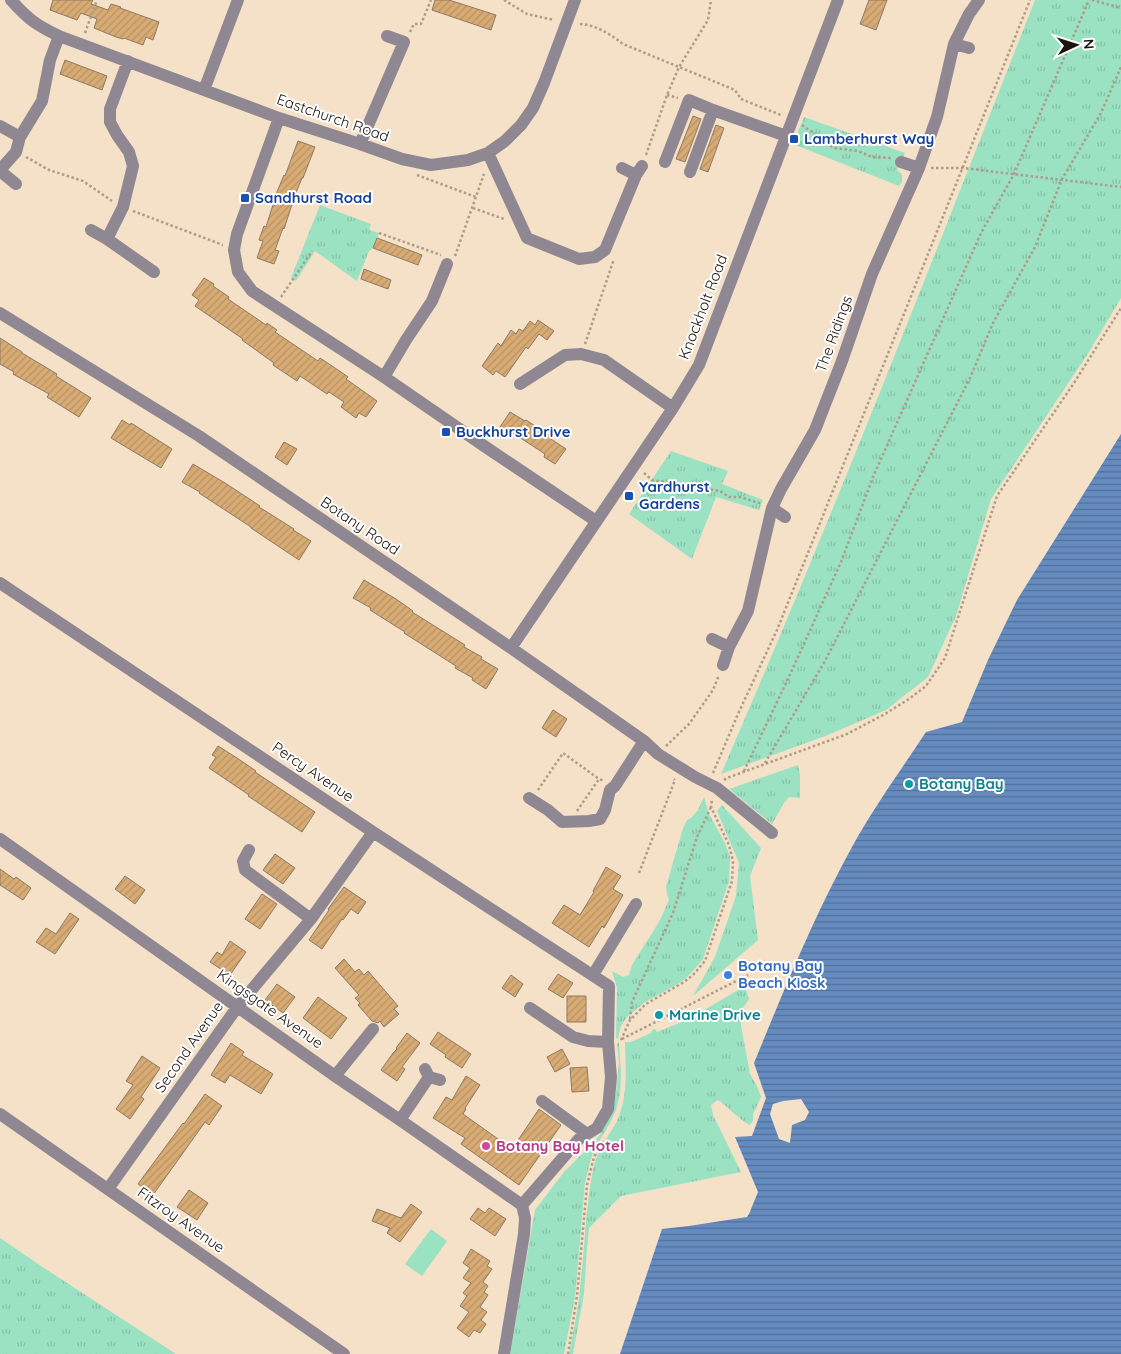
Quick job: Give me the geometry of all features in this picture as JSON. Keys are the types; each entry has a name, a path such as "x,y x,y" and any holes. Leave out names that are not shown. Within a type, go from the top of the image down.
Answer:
{"street":[{"name":"Eastchurch Road","path":"11,0 27,17 43,28 60,36 279,118 402,159 431,164 468,160 488,153 505,141 521,125 534,108 575,0"},
{"path":"204,90 238,0"},
{"name":"Knockholt Road","path":"511,648 673,408 699,365 838,0"},
{"name":"The Ridings","path":"723,665 729,647 748,611 772,508 815,430 842,361 872,274 919,168 937,118 954,44 969,14 979,0"},
{"path":"16,184 0,171 16,152 20,137 42,101 50,60 60,36"},
{"path":"360,144 404,42 387,36"},
{"path":"954,44 969,48"},
{"path":"106,239 123,207 133,166 129,152 110,122 110,109 128,62"},
{"path":"665,162 689,100 786,136"},
{"path":"690,172 713,110"},
{"path":"279,118 237,234 234,250 238,272 252,291 384,377 596,521"},
{"path":"0,126 20,137"},
{"path":"488,153 527,238 578,259 595,257 605,250 639,170 622,168"},
{"path":"901,162 919,168"},
{"path":"91,230 154,272"},
{"path":"384,377 432,301 449,262"},
{"name":"Botany Road","path":"0,313 198,436 511,648 644,741 658,754 713,786 772,833"},
{"path":"520,384 566,355 582,354 604,360 673,408"},
{"path":"772,508 785,516"},
{"name":"Percy Avenue","path":"0,583 373,832 609,986 614,1041"},
{"path":"712,639 729,647"},
{"path":"532,796 562,822 600,819 605,810 610,790 615,786 644,741"},
{"name":"Second Avenue","path":"108,1189 238,1006 311,919 373,832"},
{"name":"Kingsgate Avenue","path":"0,839 335,1076 522,1205"},
{"path":"249,850 243,860 245,870 311,919"},
{"path":"593,975 636,904"},
{"path":"504,1354 524,1234 525,1218 522,1205 579,1139 598,1128 608,1109 612,1077 614,1041 588,1040 573,1037 530,1008"},
{"path":"335,1076 373,1029"},
{"path":"400,1120 431,1075"},
{"path":"542,1101 587,1134"},
{"name":"Fitzroy Avenue","path":"0,1114 344,1354"}],"path":[{"path":"82,44 97,0"},
{"path":"404,42 414,24 421,24 431,0"},
{"path":"500,0 527,14 551,20 585,24 608,32 623,44 735,90 741,99 793,120 808,128 834,148 858,151 872,156 894,158 901,162"},
{"path":"639,170 679,67 708,20 712,0"},
{"path":"630,1020 632,1002 673,914 697,837 711,807 713,786 738,714 777,630 1030,0"},
{"path":"744,771 841,562 873,477 973,251 1014,174 1091,0 1121,8"},
{"path":"765,763 825,661 966,387 994,322 1035,247 1062,179 1101,113 1121,67"},
{"path":"379,233 449,262 455,256 473,208 488,153"},
{"path":"919,168 963,168 1121,187"},
{"path":"414,174 476,198"},
{"path":"473,208 521,225"},
{"path":"582,354 615,256 605,250"},
{"path":"275,307 312,251"},
{"path":"713,786 744,771 847,734 885,714 926,686 945,658 997,496 1074,384 1121,308"},
{"path":"634,466 652,480 720,491 729,497 740,497 772,508"},
{"path":"658,754 688,724 713,690 723,665"},
{"path":"532,796 563,753 599,779"},
{"path":"639,873 675,780 667,775"},
{"path":"614,1041 630,1020 646,1004 684,982 705,961 732,881 733,861 729,845 711,807"},
{"path":"614,1041 748,976"},
{"path":"614,1041 622,1048"},
{"path":"568,1354 578,1296 587,1185 594,1157 609,1131"}],"green space":[{"path":"1035,0 1121,0 1121,298 1089,352 991,499 956,616 928,677 886,710 828,735 721,774 803,582"},
{"path":"804,117 905,153 897,170 902,174 902,182 899,186 793,144"},
{"path":"320,205 371,224 369,230 379,233 373,248 369,251 357,281 315,251 296,281 291,278"},
{"path":"671,451 728,471 722,484 763,500 759,510 716,497 692,559 629,514"},
{"path":"798,765 800,798 789,797 772,824 729,789"},
{"path":"704,797 709,814 725,843 730,857 729,881 703,959 685,979 645,1002 626,1018 616,1039 617,988 612,971 623,977 629,975 632,965 659,922 669,900 666,887 683,828 687,820 698,810"},
{"path":"722,805 761,848 750,876 758,940 693,996 715,957 736,896 739,863 717,811"},
{"path":"745,986 749,999 741,1011 741,1026 750,1074 761,1097 753,1114 753,1121 749,1125 718,1100 711,1105 713,1115 741,1172 621,1196 589,1228 584,1294 573,1354 569,1354 579,1298 591,1179 596,1159 621,1112 626,1083 625,1042 631,1042 651,1033 653,1029 657,1032 687,1020"},
{"path":"619,1042 620,1094 610,1123 595,1148 585,1183 575,1297 564,1354 510,1354 535,1210 564,1172 591,1147 601,1133 612,1109 616,1092 619,1062 617,1044"},
{"path":"431,1229 447,1241 422,1276 405,1264"},
{"path":"0,1238 41,1266 176,1354 0,1354"}],"water":[{"path":"1121,434 1121,1354 620,1354 662,1229 747,1217 749,1214 758,1192 735,1137 752,1136 766,1098 754,1063 800,954 838,873 860,832 926,732 962,722 988,660 1017,600","holes":["801,1099 809,1112 805,1120 792,1125 790,1143 779,1139 770,1114 773,1104"]}],"building":[{"path":"53,0 93,0 91,4 108,10 111,4 159,22 153,40 146,37 143,45 94,28 97,19 81,13 77,20 50,10"},
{"path":"435,0 449,0 496,15 491,30 432,10"},
{"path":"869,0 887,0 876,30 860,24"},
{"path":"65,60 107,76 102,90 60,74"},
{"path":"693,116 701,119 685,162 676,159"},
{"path":"716,125 724,128 708,172 700,169"},
{"path":"298,141 315,147 275,250 279,251 274,264 257,258 263,241 259,240 264,226 266,227 277,192"},
{"path":"377,238 422,255 418,265 373,248"},
{"path":"364,269 391,280 388,289 361,279"},
{"path":"204,278 229,297 228,299 266,325 267,323 277,330 275,332 318,361 320,358 341,372 348,377 346,379 377,401 366,417 359,413 356,418 341,407 344,402 329,392 327,394 300,376 297,381 273,365 274,363 243,339 195,306 199,300 192,295"},
{"path":"538,320 554,331 547,340 539,334 528,349 526,347 505,377 496,371 493,375 482,366 498,343 501,346 511,330 516,334 519,329 523,331 530,321 535,325"},
{"path":"0,338 91,398 79,417 47,397 49,394 13,374 14,372 0,364"},
{"path":"510,412 552,437 551,439 566,449 555,464 544,457 545,454 513,433 512,435 500,427"},
{"path":"122,420 130,425 131,423 172,449 161,468 111,438"},
{"path":"284,442 297,449 287,465 275,457"},
{"path":"193,464 225,483 311,541 299,560 200,492 182,482"},
{"path":"364,580 396,599 412,612 465,645 464,647 498,669 486,689 472,680 473,678 455,668 456,666 370,610 371,608 353,598"},
{"path":"553,710 567,719 556,737 542,728"},
{"path":"218,746 315,812 302,832 209,768 216,757 212,755"},
{"path":"275,854 295,868 283,884 263,870"},
{"path":"606,867 621,876 613,889 623,895 604,928 602,926 589,947 552,923 564,905 580,915"},
{"path":"0,869 14,879 16,877 31,888 23,900 0,885"},
{"path":"125,876 145,890 135,904 115,889"},
{"path":"344,887 366,902 358,914 351,909 322,949 309,940"},
{"path":"262,894 277,904 260,929 245,919"},
{"path":"70,913 79,919 55,954 36,942 46,928 56,934"},
{"path":"230,941 246,952 230,975 210,962 217,952 222,955"},
{"path":"344,959 355,972 359,969 364,975 368,971 398,1006 394,1009 399,1014 384,1027 380,1021 378,1023 372,1021 358,1005 360,1003 355,998 359,995 335,968"},
{"path":"558,974 573,983 563,998 548,989"},
{"path":"511,975 523,984 515,997 502,988"},
{"path":"277,984 295,997 283,1013 265,1000"},
{"path":"567,996 586,996 586,1022 567,1022"},
{"path":"318,997 347,1018 331,1039 303,1018"},
{"path":"438,1032 471,1054 462,1068 430,1044"},
{"path":"407,1033 420,1043 402,1067 405,1069 397,1081 381,1070"},
{"path":"231,1043 244,1052 242,1055 273,1074 261,1094 230,1075 225,1083 211,1075"},
{"path":"562,1049 570,1064 555,1072 547,1057"},
{"path":"142,1056 160,1068 141,1097 144,1099 130,1119 116,1109 133,1085 126,1081"},
{"path":"587,1067 589,1091 572,1092 570,1068"},
{"name":"Botany Bay Hotel","path":"466,1076 480,1085 463,1114 512,1149 539,1109 561,1125 519,1185 461,1144 465,1138 433,1118 446,1097 452,1100"},
{"path":"205,1094 222,1106 209,1125 205,1122 153,1195 138,1184"},
{"path":"189,1190 208,1203 197,1220 177,1207"},
{"path":"411,1204 422,1212 400,1242 387,1233 390,1228 372,1221 377,1209 401,1218"},
{"path":"478,1208 485,1213 489,1208 506,1219 495,1236 470,1219"},
{"path":"471,1249 490,1261 487,1266 492,1269 483,1282 488,1286 484,1292 488,1295 480,1307 487,1312 481,1320 486,1324 480,1333 474,1330 469,1337 457,1328 469,1312 460,1306 467,1296 463,1293 471,1283 463,1278 470,1268 463,1263"}],"place":[{"name":"Lamberhurst Way","path":"794,139"},
{"name":"Sandhurst Road","path":"245,198"},
{"name":"Buckhurst Drive","path":"446,432"},
{"name":"Yardhurst Gardens","path":"629,496"},
{"name":"Botany Bay","path":"909,784"},
{"name":"Botany Bay Beach Kiosk","path":"728,975"},
{"name":"Marine Drive","path":"659,1015"},
{"name":"Botany Bay Hotel","path":"486,1146"}]}
